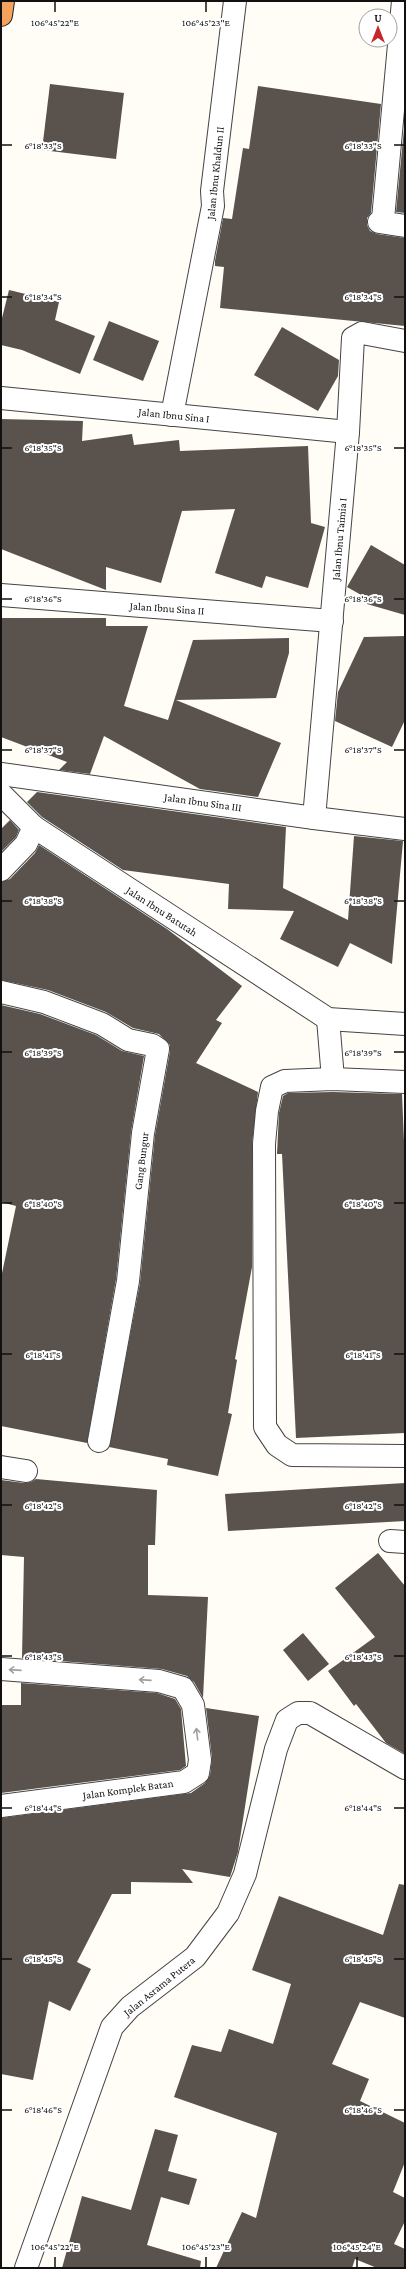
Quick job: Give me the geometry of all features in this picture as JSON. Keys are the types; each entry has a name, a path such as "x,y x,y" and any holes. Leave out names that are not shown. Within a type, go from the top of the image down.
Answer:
{"highway":[{"path":"1,15 3,1"}],"street":[{"name":"Jalan Ibnu Khaldun II","path":"172,415 214,206 212,191 235,1"},
{"path":"403,1 383,218 379,222 405,226"},
{"name":"Jalan Ibnu Taimia I","path":"314,818 348,432 353,338 362,333 405,341"},
{"name":"Jalan Ibnu Sina I","path":"1,398 348,432"},
{"name":"Jalan Ibnu Sina II","path":"1,595 332,620"},
{"name":"Jalan Ibnu Sina III","path":"1,774 314,818 405,829"},
{"name":"Jalan Ibnu Batutah","path":"1,794 34,827 328,1019"},
{"path":"1,870 26,844 34,827"},
{"name":"Gang Bungur","path":"1,992 52,1005 102,1024 128,1040 152,1045 158,1049 143,1134 128,1281 99,1441"},
{"path":"333,1078 328,1019 405,1024"},
{"path":"405,1082 333,1078 285,1081 272,1087 267,1111 264,1144 265,1427 277,1445 292,1455 405,1456"},
{"path":"1,1467 26,1471"},
{"name":"Jalan Komplek Batan","path":"1,1669 159,1681 183,1688 193,1705 200,1760 198,1773 184,1782 1,1806"},
{"name":"Jalan Asrama Putera","path":"26,2268 112,2027 130,2007 195,1957 228,1914 245,1874 276,1749 288,1720 298,1713 310,1713 405,1768"}],"building":[{"path":"50,84 124,93 116,159 42,150"},
{"path":"258,86 381,104 371,213 367,218 367,225 370,231 377,234 405,238 405,326 220,308 224,267 215,266 215,261 223,218 232,219 243,148 249,149"},
{"path":"404,129 405,130 405,213 396,212"},
{"path":"9,290 59,302 55,320 95,336 80,374 22,350 1,345 1,322"},
{"path":"109,321 159,341 143,381 93,360"},
{"path":"282,327 339,360 338,376 318,411 254,375"},
{"path":"1,419 83,421 82,441 132,434 134,445 179,440 180,451 308,446 311,523 325,527 308,588 266,576 262,588 215,573 235,509 182,511 161,583 106,567 106,590 1,549"},
{"path":"371,545 405,565 405,615 360,602 363,596 347,587"},
{"path":"1,618 106,618 106,626 148,626 124,706 168,720 193,640 289,638 289,653 276,698 176,700 281,743 258,797 200,789 104,736 90,774 59,770 67,762 1,737"},
{"path":"405,636 405,720 392,747 335,721 338,692 364,637"},
{"path":"37,792 286,827 283,888 348,920 354,836 403,841 392,964 350,943 338,967 280,939 294,911 228,909 229,884 123,870 42,817 27,802"},
{"path":"10,820 19,830 16,837 1,852 1,829"},
{"path":"39,845 167,929 242,986 216,1020 222,1023 196,1063 258,1092 252,1144 252,1267 235,1359 237,1360 228,1413 232,1414 218,1476 167,1465 168,1459 109,1447 140,1283 155,1135 170,1045 159,1034 133,1028 106,1012 48,990 1,980 1,882 10,879 35,853"},
{"path":"1,1005 40,1014 96,1035 122,1051 144,1056 131,1132 116,1279 87,1443 1,1426 1,1278 16,1206 1,1202"},
{"path":"333,1092 402,1094 405,1165 405,1433 296,1438 282,1154 277,1154 279,1113 283,1096 288,1093"},
{"path":"36,1479 157,1490 155,1545 148,1545 148,1595 208,1597 203,1698 194,1682 187,1676 162,1669 22,1658 24,1557 1,1555 1,1480 24,1483 31,1482"},
{"path":"405,1483 405,1521 228,1531 225,1494"},
{"path":"378,1553 405,1586 405,1754 386,1743 356,1704 354,1706 328,1671 375,1637 335,1588"},
{"path":"303,1633 329,1664 308,1681 283,1650"},
{"path":"21,1683 157,1693 175,1699 181,1709 186,1766 180,1770 1,1793 1,1705 21,1705"},
{"path":"206,1708 259,1716 238,1852 230,1877 182,1869 193,1883 131,1882 131,1894 112,1894 77,1962 91,1969 70,2011 49,2001 33,2080 1,2074 1,1818 191,1793 205,1783 210,1775 212,1758"},
{"path":"399,1884 405,1885 405,2018 360,2002 332,2064 369,2079 360,2101 405,2123 405,2162 393,2192 405,2198 405,2221 394,2244 405,2249 405,2268 377,2268 355,2259 352,2268 216,2268 242,2212 256,2218 277,2133 174,2097 192,2045 221,2052 229,2029 273,2044 291,1984 252,1970 279,1896 383,1935"},
{"path":"155,2129 178,2135 168,2171 197,2179 189,2205 161,2197 147,2245 201,2261 200,2268 62,2268 82,2196 131,2210"}]}
